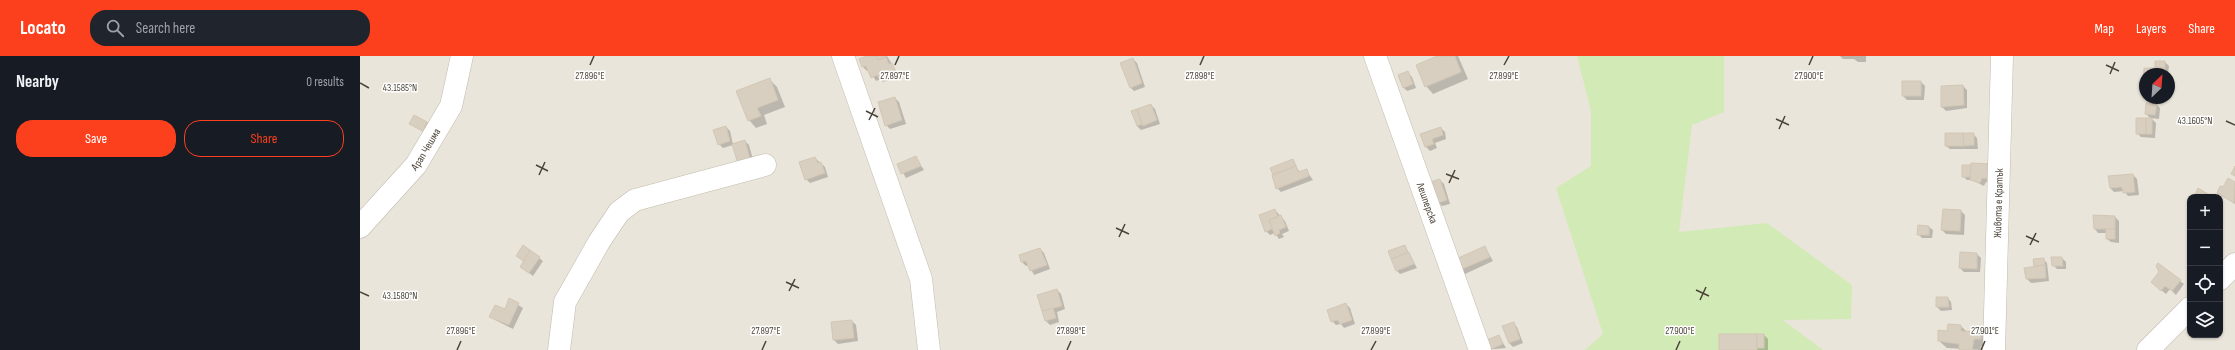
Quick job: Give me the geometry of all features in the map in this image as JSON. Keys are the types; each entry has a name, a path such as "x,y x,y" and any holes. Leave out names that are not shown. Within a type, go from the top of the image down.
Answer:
{"street":[{"name":"Арап Чешма","path":"360,226 416,165 451,106 462,56"},
{"path":"843,56 921,279 929,350"},
{"name":"Лешперска","path":"1375,56 1480,350"},
{"name":"Живота е Кратък","path":"1994,350 2002,56"},
{"path":"559,350 565,302 598,242 619,212 635,200 764,165"},
{"path":"2223,276 2235,264"},
{"path":"2148,350 2187,311"}],"shaded area":[{"path":"360,56 2235,56 2235,350 360,350"}],"green space":[{"path":"1577,56 1724,56 1724,112 1692,125 1679,232 1767,223 1852,285 1851,319 1783,320 1823,350 1585,350 1603,334 1556,188 1591,166 1591,111"}],"building":[{"path":"867,56 876,56 878,60 886,57 889,64 892,63 896,72 879,78 877,75 871,78 866,66 862,67 859,59"},
{"path":"876,56 886,56 886,57 878,60"},
{"path":"1437,56 1455,56 1461,72 1425,87 1416,65"},
{"path":"1133,58 1142,83 1130,88 1120,63"},
{"path":"2155,61 2165,61 2165,68 2155,68"},
{"path":"1408,71 1413,84 1403,88 1398,75"},
{"path":"770,78 778,100 757,108 761,116 748,121 736,91"},
{"path":"1902,81 1921,81 1921,96 1902,96"},
{"path":"1963,85 1964,105 1941,107 1941,86"},
{"path":"895,97 902,120 885,126 878,102"},
{"path":"1151,104 1157,120 1143,126 1137,109"},
{"path":"2146,104 2157,104 2155,115 2145,114"},
{"path":"1137,109 1142,124 1137,126 1131,111"},
{"path":"414,115 427,122 423,131 409,124"},
{"path":"2136,118 2146,118 2146,134 2136,134"},
{"path":"2146,118 2152,118 2152,134 2146,134"},
{"path":"726,126 730,141 718,145 713,130"},
{"path":"1441,127 1443,135 1432,139 1434,144 1425,147 1420,134"},
{"path":"1945,133 1963,133 1964,146 1945,146"},
{"path":"1963,133 1974,133 1974,145 1964,146"},
{"path":"745,140 750,159 738,164 732,144"},
{"path":"916,156 921,166 901,174 897,164"},
{"path":"815,157 818,163 821,162 825,173 805,180 799,162"},
{"path":"1293,159 1296,166 1273,175 1270,168"},
{"path":"1971,163 1994,164 1993,179 1982,178 1980,183 1970,180"},
{"path":"1962,165 1971,165 1970,177 1962,177"},
{"path":"1296,166 1298,172 1307,169 1309,176 1276,189 1272,175"},
{"path":"2235,166 2235,176 2231,174"},
{"path":"2133,174 2135,192 2123,193 2122,187 2110,188 2108,176"},
{"path":"2228,178 2235,182 2234,203 2223,197 2223,194 2217,193 2220,186 2223,187"},
{"path":"1440,179 1447,200 1438,203 1430,182"},
{"path":"2198,188 2208,194 2195,194"},
{"path":"1275,209 1278,217 1269,220 1272,229 1265,232 1259,215"},
{"path":"1943,209 1961,210 1960,231 1941,230"},
{"path":"1281,215 1286,227 1279,230 1280,233 1275,236 1269,220"},
{"path":"2093,215 2115,216 2115,229 2094,229"},
{"path":"1918,225 1929,226 1929,235 1917,235"},
{"path":"2106,229 2115,229 2115,239 2106,239"},
{"path":"523,245 530,250 524,261 516,256"},
{"path":"1405,245 1408,253 1391,259 1388,251"},
{"path":"1485,246 1490,257 1460,270 1456,259"},
{"path":"1040,248 1047,265 1030,271 1026,261 1021,262 1019,255"},
{"path":"530,250 540,257 529,273 520,267"},
{"path":"1409,252 1414,264 1396,271 1391,259"},
{"path":"1960,252 1977,253 1977,269 1959,268"},
{"path":"2051,257 2062,257 2063,266 2052,266"},
{"path":"2044,258 2045,265 2034,266 2033,259"},
{"path":"2158,263 2181,280 2172,291 2165,286 2161,291 2151,282 2159,272 2156,266"},
{"path":"2045,265 2046,278 2026,279 2024,268"},
{"path":"1057,289 1062,306 1042,311 1037,295"},
{"path":"1936,297 1948,297 1949,307 1936,307"},
{"path":"509,298 519,303 509,325 489,317 495,305 505,309"},
{"path":"1346,303 1352,320 1340,324 1338,320 1331,322 1327,310"},
{"path":"1053,308 1056,318 1045,321 1042,311"},
{"path":"852,320 854,338 833,340 831,322"},
{"path":"1514,322 1520,339 1509,343 1502,326"},
{"path":"1948,324 1961,325 1961,331 1981,332 1981,339 1974,339 1972,350 1959,350 1959,344 1938,341 1938,330 1947,331"},
{"path":"1719,334 1757,334 1757,350 1719,350"},
{"path":"1757,334 1764,334 1764,348 1757,348"},
{"path":"1499,335 1503,344 1489,350 1479,343"}]}
